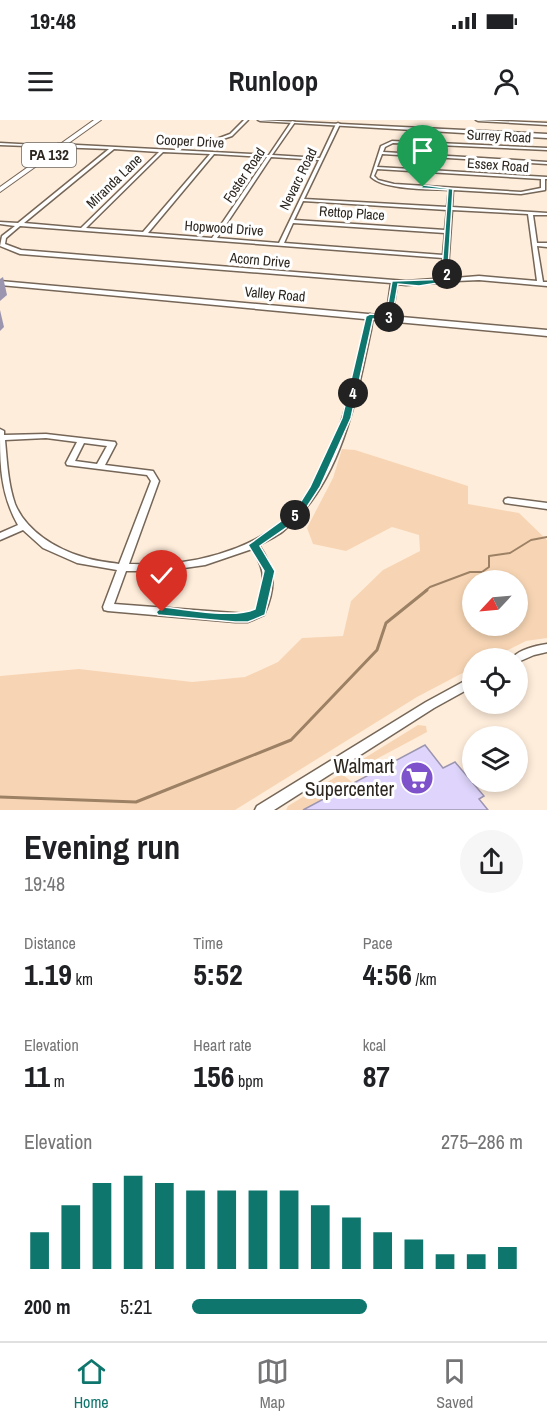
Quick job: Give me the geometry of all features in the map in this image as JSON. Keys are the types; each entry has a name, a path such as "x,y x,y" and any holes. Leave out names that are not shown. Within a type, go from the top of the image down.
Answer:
{"main road":[{"name":"PA 132","path":"0,190 95,120"},
{"name":"PA 132","path":"0,185 59,146"}],"street":[{"path":"215,141 231,135 246,120"},
{"path":"260,120 547,136"},
{"path":"478,120 547,124"},
{"path":"490,120 490,133"},
{"name":"Foster Road","path":"213,240 293,122"},
{"name":"Nevarc Road","path":"280,245 338,124"},
{"name":"Surrey Road","path":"380,153 387,144 415,142 547,149"},
{"path":"0,144 59,146"},
{"name":"Cooper Drive","path":"59,146 322,159"},
{"path":"20,225 114,147"},
{"name":"Miranda Lane","path":"81,230 163,150"},
{"path":"144,234 213,153"},
{"path":"545,178 543,189 532,193 389,184 377,181 372,176 380,153 547,163"},
{"name":"Essex Road","path":"375,168 545,178"},
{"path":"451,189 446,272 453,280"},
{"path":"301,200 547,214"},
{"path":"530,213 544,284"},
{"name":"Rettop Place","path":"291,221 448,232"},
{"name":"Hopwood Drive","path":"0,223 446,257"},
{"name":"Acorn Drive","path":"20,225 3,239 1,243 4,248 20,252 419,284 479,278 544,284"},
{"path":"535,244 547,245"},
{"path":"389,318 394,282"},
{"name":"Valley Road","path":"0,283 547,333"},
{"path":"100,467 112,444 46,436 0,435 8,494 13,511 23,525 44,543 67,555 90,562 124,567 164,568 223,557 254,545 292,518 302,508 315,487 347,418 370,316"},
{"path":"81,441 70,463 150,473 155,480 145,514 108,607 248,618 260,612 270,571 254,545"},
{"path":"508,501 547,506"},
{"path":"0,537 23,525"},
{"path":"528,653 547,648"},
{"path":"262,810 462,687"}],"shaded area":[{"path":"342,449 355,450 468,486 468,504 519,513 547,540 547,638 526,641 512,648 462,648 462,673 417,697 235,810 0,810 0,676 79,669 192,682 245,677 278,662 302,638 343,636 351,601 383,570 420,551 419,535 392,527 346,551 313,544 307,528 333,478"},
{"path":"418,725 426,726 427,732 369,763 362,762 363,759"},
{"path":"339,775 343,775 352,782 361,783 310,810 286,810 288,806"}],"building":[{"name":"Walmart Supercenter","path":"425,745 443,768 455,762 462,770 462,792 481,792 484,796 479,799 488,810 303,810"}],"waterway":[{"path":"425,591 470,572 482,572 489,567 489,556 510,553 531,540 547,537"},
{"path":"0,797 136,802 291,740 377,650 386,623 427,590"}],"place":[{"name":"Walmart Supercenter","path":"417,778"}],"route":[{"path":"162,612 248,618 260,612 270,571 254,545 292,518 302,508 315,487 347,418 370,316 389,318 394,282 419,284 453,280 445,269 451,189 423,187"}]}
